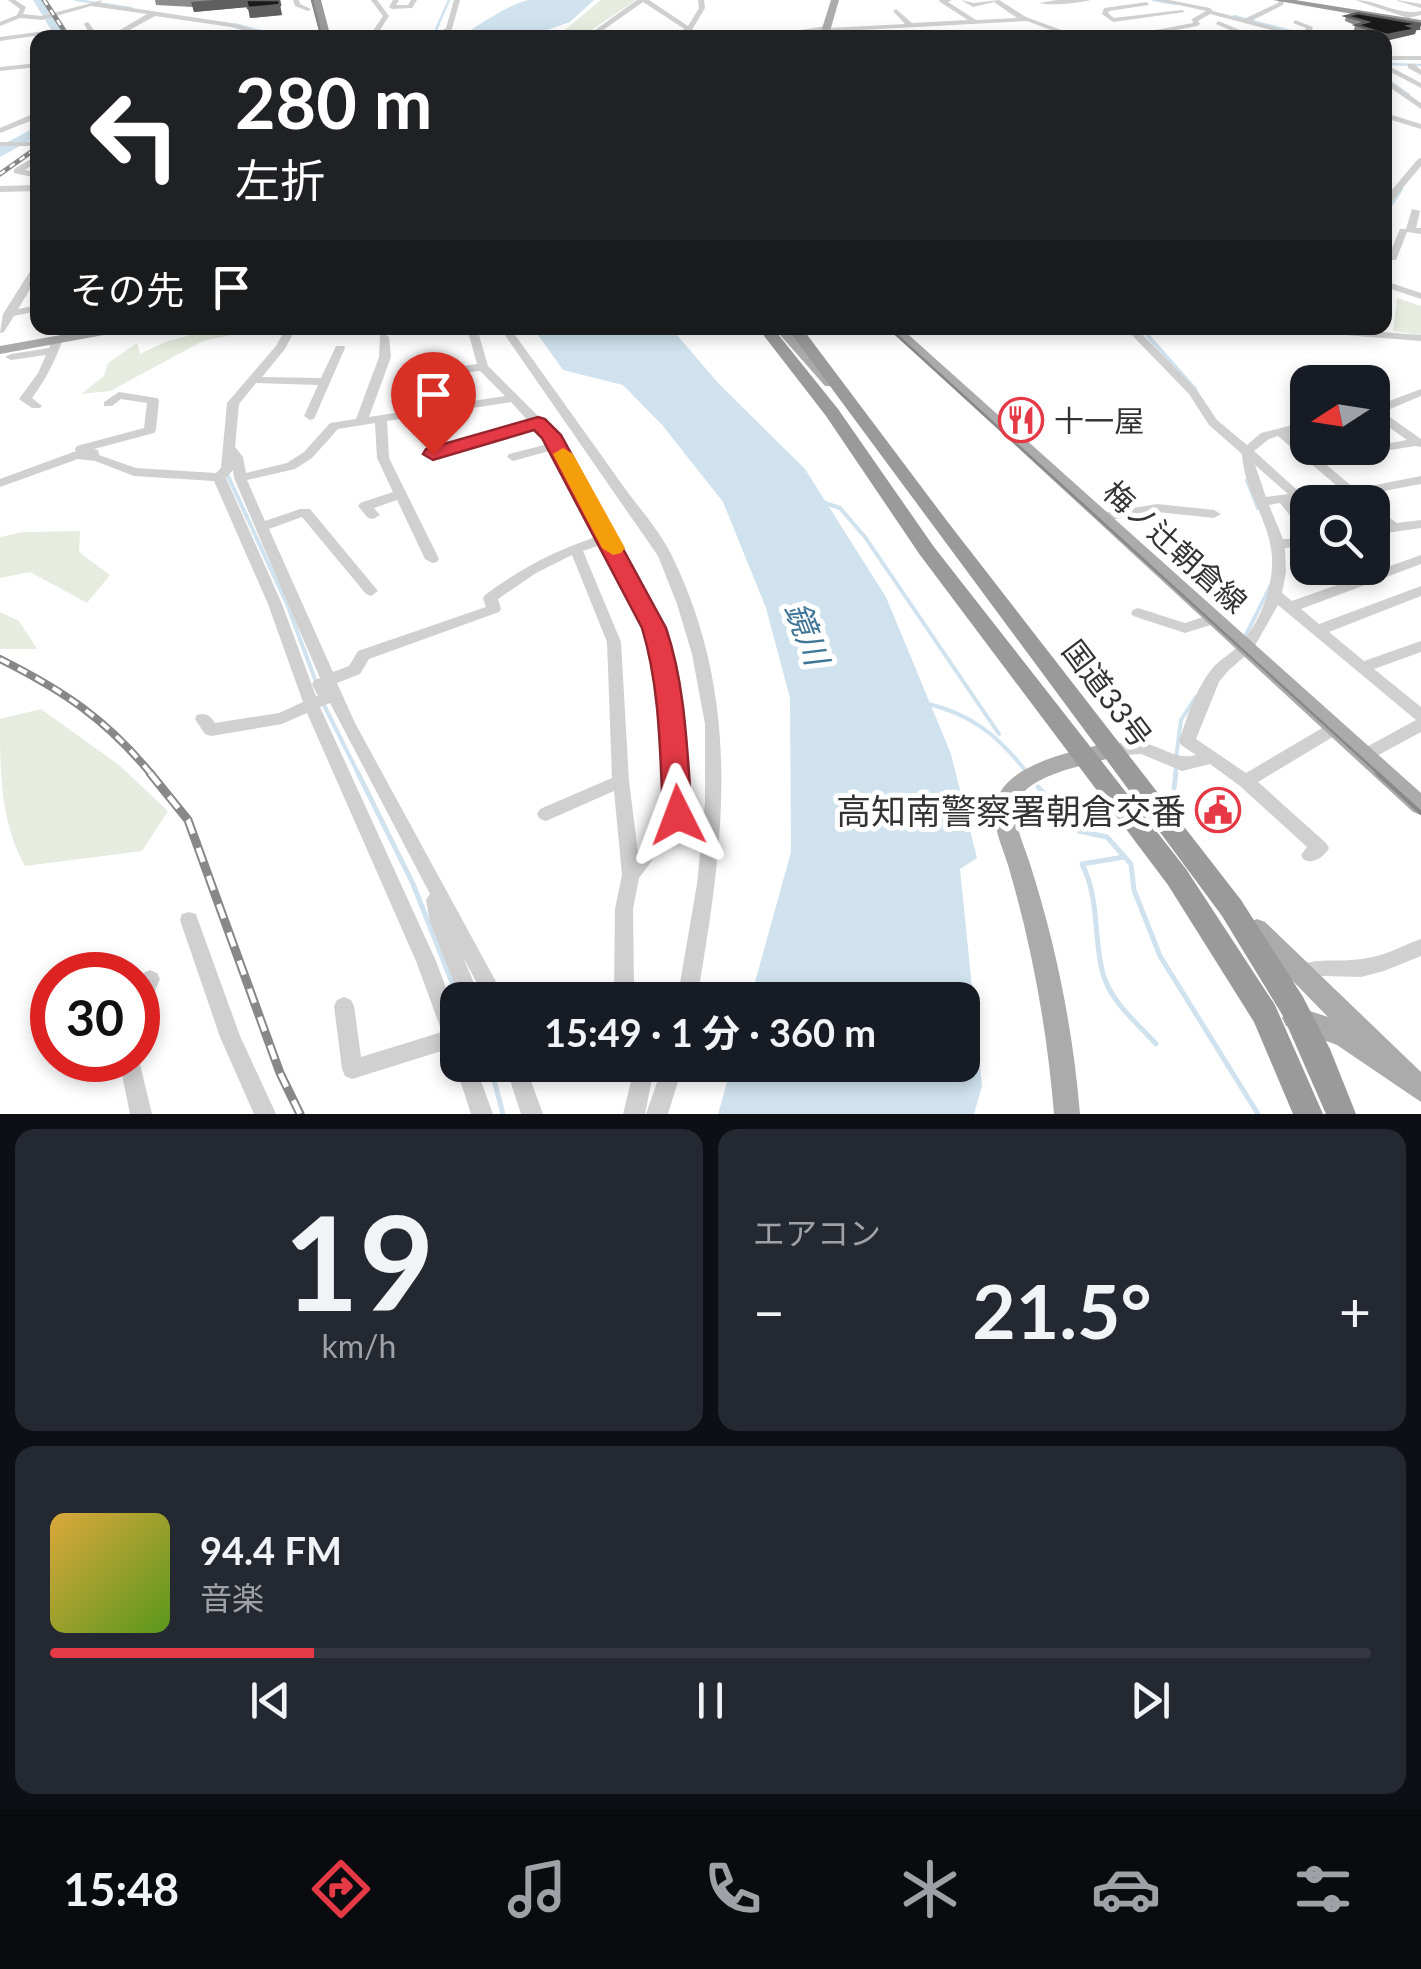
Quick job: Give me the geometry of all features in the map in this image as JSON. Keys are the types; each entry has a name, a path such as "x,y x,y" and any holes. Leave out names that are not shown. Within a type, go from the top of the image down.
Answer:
{"highway":[{"path":"1280,0 1407,18 1421,15"},
{"path":"1298,0 1407,18"},
{"path":"310,3 314,30"},
{"path":"310,3 322,30"},
{"name":"国道33号","path":"771,335 832,413 928,551 1098,754 1205,868 1300,1020 1341,1114"},
{"name":"国道33号","path":"799,335 1098,754 1265,1014 1308,1114"}],"main road":[{"path":"826,30 835,0"},
{"path":"5,354 92,335"},
{"path":"784,335 832,413"},
{"path":"786,335 854,410"},
{"name":"梅ノ辻朝倉線","path":"902,335 1335,728 1417,796"},
{"path":"1067,1114 1065,1078 1034,918 1005,817 1007,798 1016,784 1098,754"},
{"path":"1205,868 1298,974 1421,1089"},
{"path":"1265,1014 1334,1031 1396,1067"}],"street":[{"path":"11,0 24,9 19,16"},
{"path":"296,0 297,5 310,3"},
{"path":"374,0 386,16 376,30"},
{"path":"396,0 392,8 410,7 414,0"},
{"path":"599,30 643,0 681,30"},
{"path":"688,30 702,8 701,0"},
{"path":"944,0 975,22"},
{"path":"964,0 973,5 996,0 1024,19 1056,30"},
{"path":"1042,3 1088,0 1108,8 1147,4"},
{"path":"1126,0 1288,30"},
{"path":"1159,0 1205,14 1239,30"},
{"path":"1140,19 1159,30 1197,24 1194,20 1205,14 1212,0"},
{"path":"1233,27 1280,0"},
{"path":"1358,0 1407,18"},
{"path":"1400,0 1421,15"},
{"path":"0,24 19,16 47,17 97,2 262,30"},
{"path":"97,2 218,22"},
{"path":"440,29 450,6 456,2"},
{"path":"447,30 456,2"},
{"path":"1108,8 1106,14 1113,20 1182,12"},
{"path":"896,11 910,26"},
{"path":"964,13 987,12"},
{"path":"937,13 945,24"},
{"path":"124,30 153,14"},
{"path":"124,15 132,26"},
{"path":"47,17 53,30"},
{"path":"853,30 1024,19"},
{"path":"997,20 1008,30"},
{"path":"1124,20 1133,28"},
{"path":"1295,22 1312,28 1308,30"},
{"path":"87,24 91,30"},
{"path":"0,38 30,36"},
{"path":"1392,57 1421,58"},
{"path":"0,59 30,63"},
{"path":"1392,59 1418,68"},
{"path":"1392,61 1421,86"},
{"path":"0,69 30,64"},
{"path":"1392,84 1421,107"},
{"path":"1392,93 1404,92"},
{"path":"0,122 30,116"},
{"path":"0,131 30,118"},
{"path":"1392,118 1421,127"},
{"path":"1392,124 1398,120"},
{"path":"0,155 12,144"},
{"path":"1392,195 1421,160"},
{"path":"30,162 17,171 30,173"},
{"path":"0,190 30,192"},
{"path":"1416,211 1411,230 1421,232"},
{"path":"1392,258 1403,231"},
{"path":"0,330 30,280"},
{"path":"1392,286 1421,296"},
{"path":"8,314 30,310"},
{"path":"0,483 77,455 170,477 219,477 227,469 231,408 282,348 288,335"},
{"path":"474,335 483,367 557,445 642,601 662,653 678,815 632,875"},
{"path":"512,335 665,556 679,589 708,689 712,755 710,836 689,982"},
{"path":"1137,335 1193,392 1213,422 1299,497 1260,502"},
{"path":"1378,335 1390,342 1421,338"},
{"path":"361,422 384,357 384,337"},
{"path":"36,406 25,399 44,373 56,344"},
{"path":"310,416 340,348"},
{"path":"441,372 483,367"},
{"path":"255,380 325,382"},
{"path":"108,404 119,395 153,400 150,430 81,449 122,462 122,468"},
{"path":"1390,406 1418,397"},
{"path":"240,478 291,466 308,455 334,426 514,398"},
{"path":"381,420 382,458 432,559"},
{"path":"1390,422 1419,443"},
{"path":"433,454 538,423"},
{"path":"1290,428 1249,445 1248,450 1247,463 1278,544 1275,594 1247,647 1219,670 1186,741 1246,781 1320,848 1310,855"},
{"path":"1279,431 1290,441"},
{"path":"1390,448 1419,443"},
{"path":"513,457 557,445"},
{"path":"229,447 318,659 322,697 440,983"},
{"path":"1318,465 1342,485"},
{"path":"219,477 275,604 322,697 486,982"},
{"path":"1390,489 1421,480"},
{"path":"373,515 365,506 402,494"},
{"path":"1283,499 1290,507"},
{"path":"1103,517 1157,508 1214,514"},
{"path":"261,527 304,512 371,591"},
{"path":"1390,529 1421,524"},
{"path":"1390,525 1394,528"},
{"path":"202,719 210,730 282,718 322,697 355,670 363,655 494,608 490,598 499,591 575,547 608,538"},
{"path":"1278,544 1290,543"},
{"path":"575,547 614,642 621,781 632,875 624,909 627,982"},
{"path":"1291,607 1421,559"},
{"path":"1318,630 1421,591"},
{"path":"1275,594 1421,716"},
{"path":"1138,613 1185,628 1214,618"},
{"path":"1363,667 1421,646"},
{"path":"1365,754 1421,726"},
{"path":"1246,781 1335,728"},
{"path":"1098,754 1142,748 1182,765 1212,756"},
{"path":"546,814 621,781"},
{"path":"430,880 439,922 464,982"},
{"path":"189,920 230,1036 263,1113"},
{"path":"1298,974 1313,966 1358,968 1421,947"},
{"path":"344,1006 352,1069 440,1047"},
{"path":"133,1082 140,1114"},
{"path":"472,1082 482,1114"},
{"path":"521,1082 532,1114"},
{"path":"634,1114 641,1082"},
{"path":"657,1114 667,1082"}],"shaded area":[{"path":"601,0 636,0 591,30 565,30"},
{"path":"1397,298 1421,306 1421,335 1393,331"},
{"path":"191,335 231,335 203,341 110,391 81,394 104,376 108,363 137,343 140,354"},
{"path":"80,531 79,552 110,575 87,603 30,572 0,578 0,537 23,532"},
{"path":"0,612 19,621 37,649 0,649"},
{"path":"41,709 119,765 168,811 142,851 25,866 6,813 0,719"}],"water":[{"path":"528,0 594,0 570,22 547,30 470,30"},
{"name":"鏡川","path":"538,335 677,335 718,383 805,469 886,597 951,754 977,858 960,869 971,982 755,982 791,852 790,698 766,608 723,502 663,426 623,385 563,370"},
{"path":"980,1066 982,1086 974,1114 718,1114 727,1082 980,1082"}],"building":[{"path":"246,0 279,0 280,5 248,8"},
{"path":"1358,13 1421,24 1409,26 1417,29 1392,34 1392,30 1356,25 1367,22 1346,16"}],"waterway":[{"path":"39,0 58,30"},
{"path":"76,0 131,8"},
{"path":"436,30 449,0"},
{"path":"1153,0 1176,4"},
{"path":"1234,16 1286,30"},
{"path":"234,24 257,30"},
{"path":"1392,64 1421,65"},
{"path":"1392,83 1409,95"},
{"path":"0,152 30,135"},
{"path":"1392,204 1402,189"},
{"path":"1147,335 1195,389"},
{"path":"228,476 287,604 316,682"},
{"path":"1247,480 1258,508"},
{"path":"822,502 840,508 865,537 999,734"},
{"path":"1244,639 1271,585"},
{"path":"1176,758 1181,720 1196,697"},
{"path":"925,703 956,713 981,727 1025,770"},
{"path":"324,705 358,773"},
{"path":"1175,775 1176,768"},
{"path":"358,773 413,884 452,982"},
{"path":"1174,788 1176,773"},
{"path":"1038,787 1079,831 1107,837 1131,864 1134,890 1160,956 1258,1114"},
{"path":"1124,857 1082,864 1094,904 1100,960 1107,984 1125,1012 1156,1044"},
{"path":"495,1082 503,1114"}],"tram line":[{"path":"312,0 320,30"},
{"path":"897,335 1380,775"},
{"path":"1377,773 1421,813"}],"railway":[{"path":"44,0 64,30"},
{"path":"0,174 30,153"},
{"path":"0,659 83,708 152,775"},
{"path":"150,773 188,820 280,1073 300,1114"}],"slow traffic":[{"path":"563,454 613,548"}],"place":[{"name":"十一屋","path":"1021,420"},
{"name":"高知南警察署朝倉交番","path":"1218,810"}],"route":[{"path":"433,454 538,423 551,435 654,628 662,653 678,815"}]}
